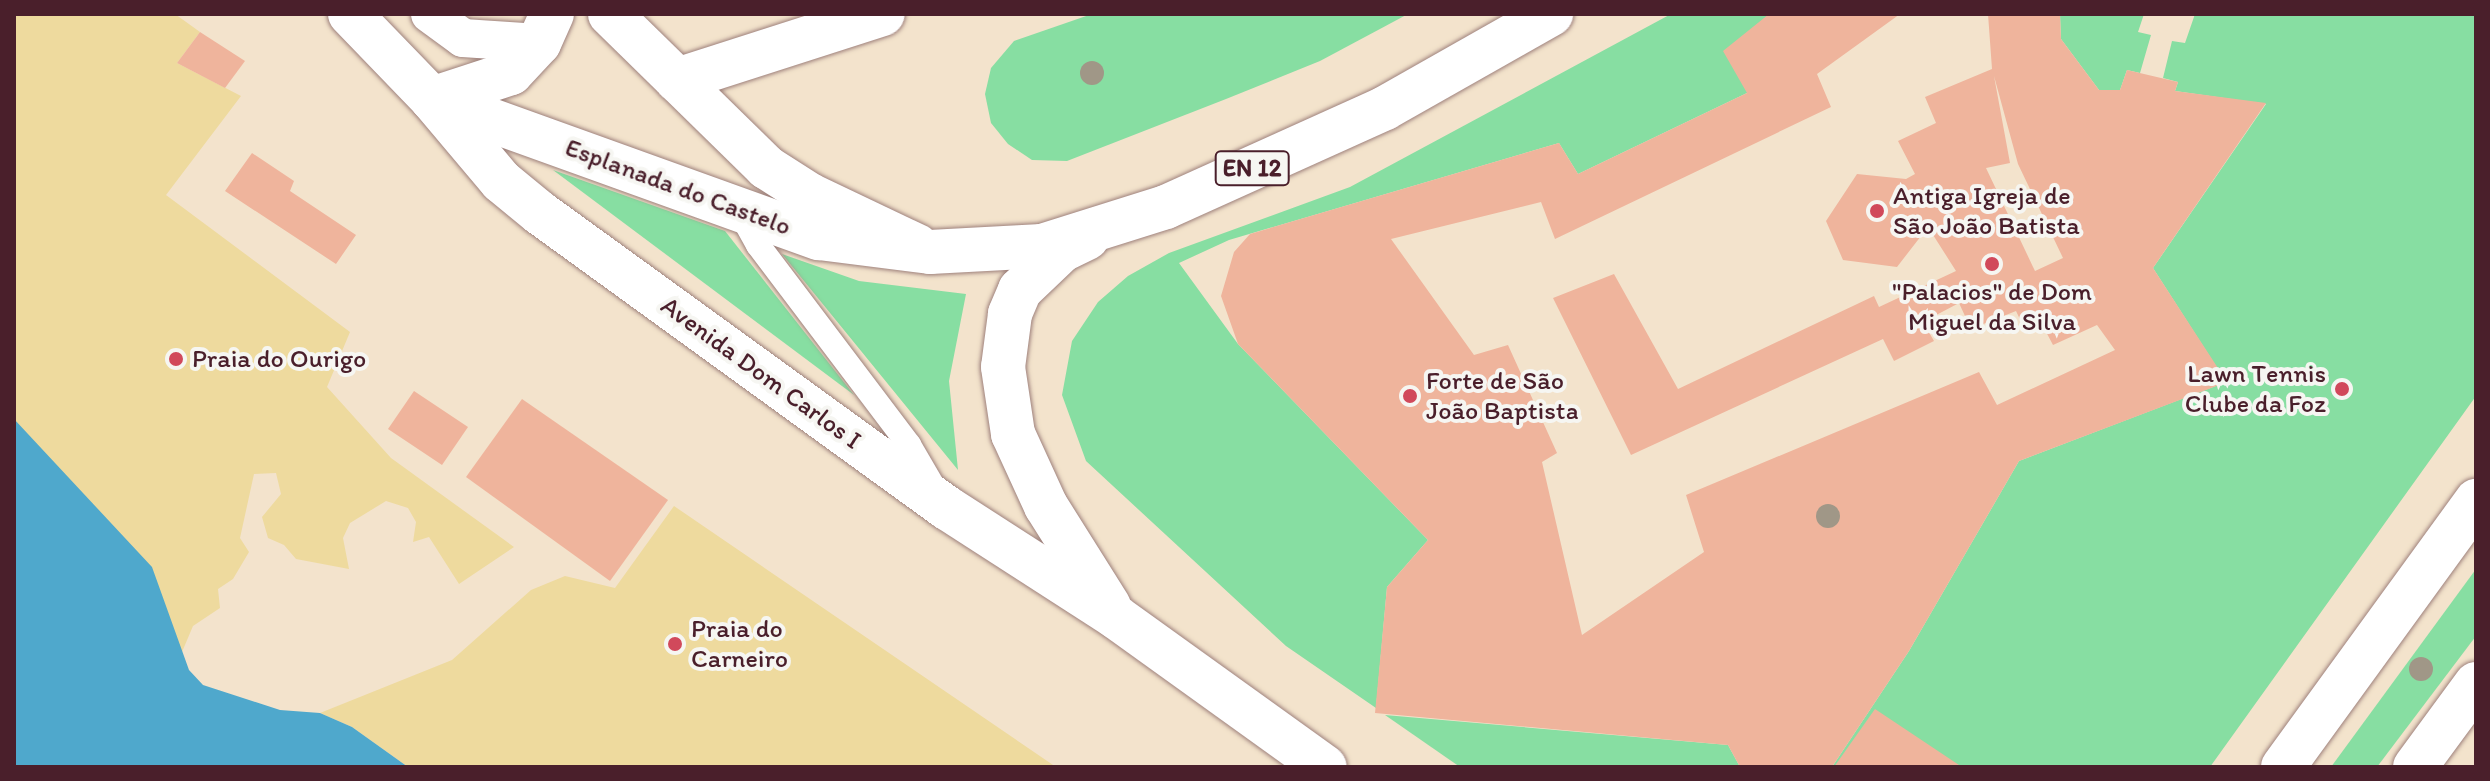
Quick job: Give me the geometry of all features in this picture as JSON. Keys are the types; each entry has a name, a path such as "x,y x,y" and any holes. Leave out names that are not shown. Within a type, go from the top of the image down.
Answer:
{"street":[{"name":"EN 12","path":"350,14 432,99"},
{"path":"430,14 463,38 546,28"},
{"name":"Esplanada do Castelo","path":"610,14 766,167 821,201 930,252"},
{"path":"677,80 883,14"},
{"name":"Esplanada do Castelo","path":"432,99 833,241 930,252 1042,246 1104,230 1385,108 1551,14"},
{"path":"432,99 511,73 546,28"},
{"name":"Avenida Dom Carlos I","path":"432,99 501,181 540,213 947,508 1116,617 1325,767"},
{"name":"Avenida Dom Carlos I","path":"1104,230 1062,250 1020,290 1010,314 1003,367 1013,434 1046,506 1116,617"},
{"path":"2283,767 2476,501"},
{"path":"2415,767 2476,684"}],"lane":[{"path":"737,207 758,245 909,445 947,508"}],"green space":[{"path":"1092,14 1408,14 1320,61 1067,161 1032,160 1008,144 991,123 985,94 991,68 1014,41"},
{"path":"1671,14 1769,14 1747,93 1578,174 1559,143 1229,240 1179,263 1238,344 1428,540 1387,587 1376,708 1286,646 1086,461 1062,395 1072,341 1098,302 1128,276 1169,253 1350,187"},
{"path":"2060,14 2144,14 2138,32 2151,35 2140,73 2127,70 2120,90 2099,90 2061,39"},
{"name":"Lawn Tennis Clube da Foz","path":"2195,14 2476,14 2476,396 2210,767 1832,767 1909,651 2019,461 2226,382 2153,268 2266,104 2175,91 2178,82 2163,78 2172,41 2185,43"},
{"path":"553,170 725,231 854,395"},
{"path":"782,254 859,281 966,294 949,381 958,470"},
{"path":"2476,569 2476,636 2377,767 2331,767"},
{"path":"1385,715 1728,745 1740,767 1460,767"}],"sand":[{"name":"Praia do Ourigo","path":"14,14 175,14 200,32 177,63 241,96 166,195 350,332 327,387 391,458 514,547 459,584 429,537 413,542 416,522 408,508 386,501 350,523 343,538 349,569 296,559 284,545 268,538 262,517 281,494 276,473 254,474 240,538 249,552 233,579 218,589 220,608 193,626 182,652 14,523"},
{"name":"Praia do Carneiro","path":"674,506 1056,767 408,767 352,727 320,713 452,660 531,590 565,576 615,588"}],"water":[{"path":"14,419 152,567 189,670 203,685 280,710 320,713 352,727 408,767 14,767"}],"building":[{"name":"Forte de São João Baptista","path":"1769,14 1900,14 1817,74 1831,107 1555,239 1541,202 1391,239 1474,355 1508,345 1557,453 1542,462 1582,635 1704,552 1686,495 1979,372 1997,405 2115,350 2097,325 2053,345 2044,328 2027,334 2016,311 1971,329 1959,303 1923,322 1934,341 1894,361 1883,339 1631,455 1553,298 1614,274 1678,389 1874,296 1879,307 1956,271 1928,227 1897,267 1843,260 1826,221 1857,174 1906,179 1915,174 1898,141 1936,123 1925,97 1992,69 1988,14 2060,14 2061,39 2099,90 2120,90 2127,70 2178,82 2175,91 2266,103 2153,268 2227,382 2019,461 1909,651 1832,767 1740,767 1728,745 1375,713 1387,587 1428,540 1238,344 1221,296 1234,252 1250,234 1559,143 1578,174 1747,93 1723,51","holes":["1994,76 2018,164 2063,258 2035,271 1986,168 2010,163"]},
{"path":"200,32 245,61 225,88 177,63"},
{"path":"252,153 294,181 290,191 356,235 336,264 225,191"},
{"path":"414,391 468,427 442,465 388,429"},
{"path":"522,399 668,500 610,581 466,477"},
{"path":"1875,709 1962,767 1834,767"}],"place":[{"name":"Antiga Igreja de São João Batista","path":"1877,211"},
{"name":"\"Palacios\" de Dom Miguel da Silva","path":"1992,264"},
{"name":"Praia do Ourigo","path":"176,359"},
{"name":"Lawn Tennis Clube da Foz","path":"2342,389"},
{"name":"Forte de São João Baptista","path":"1410,396"},
{"name":"Praia do Carneiro","path":"675,644"}]}
